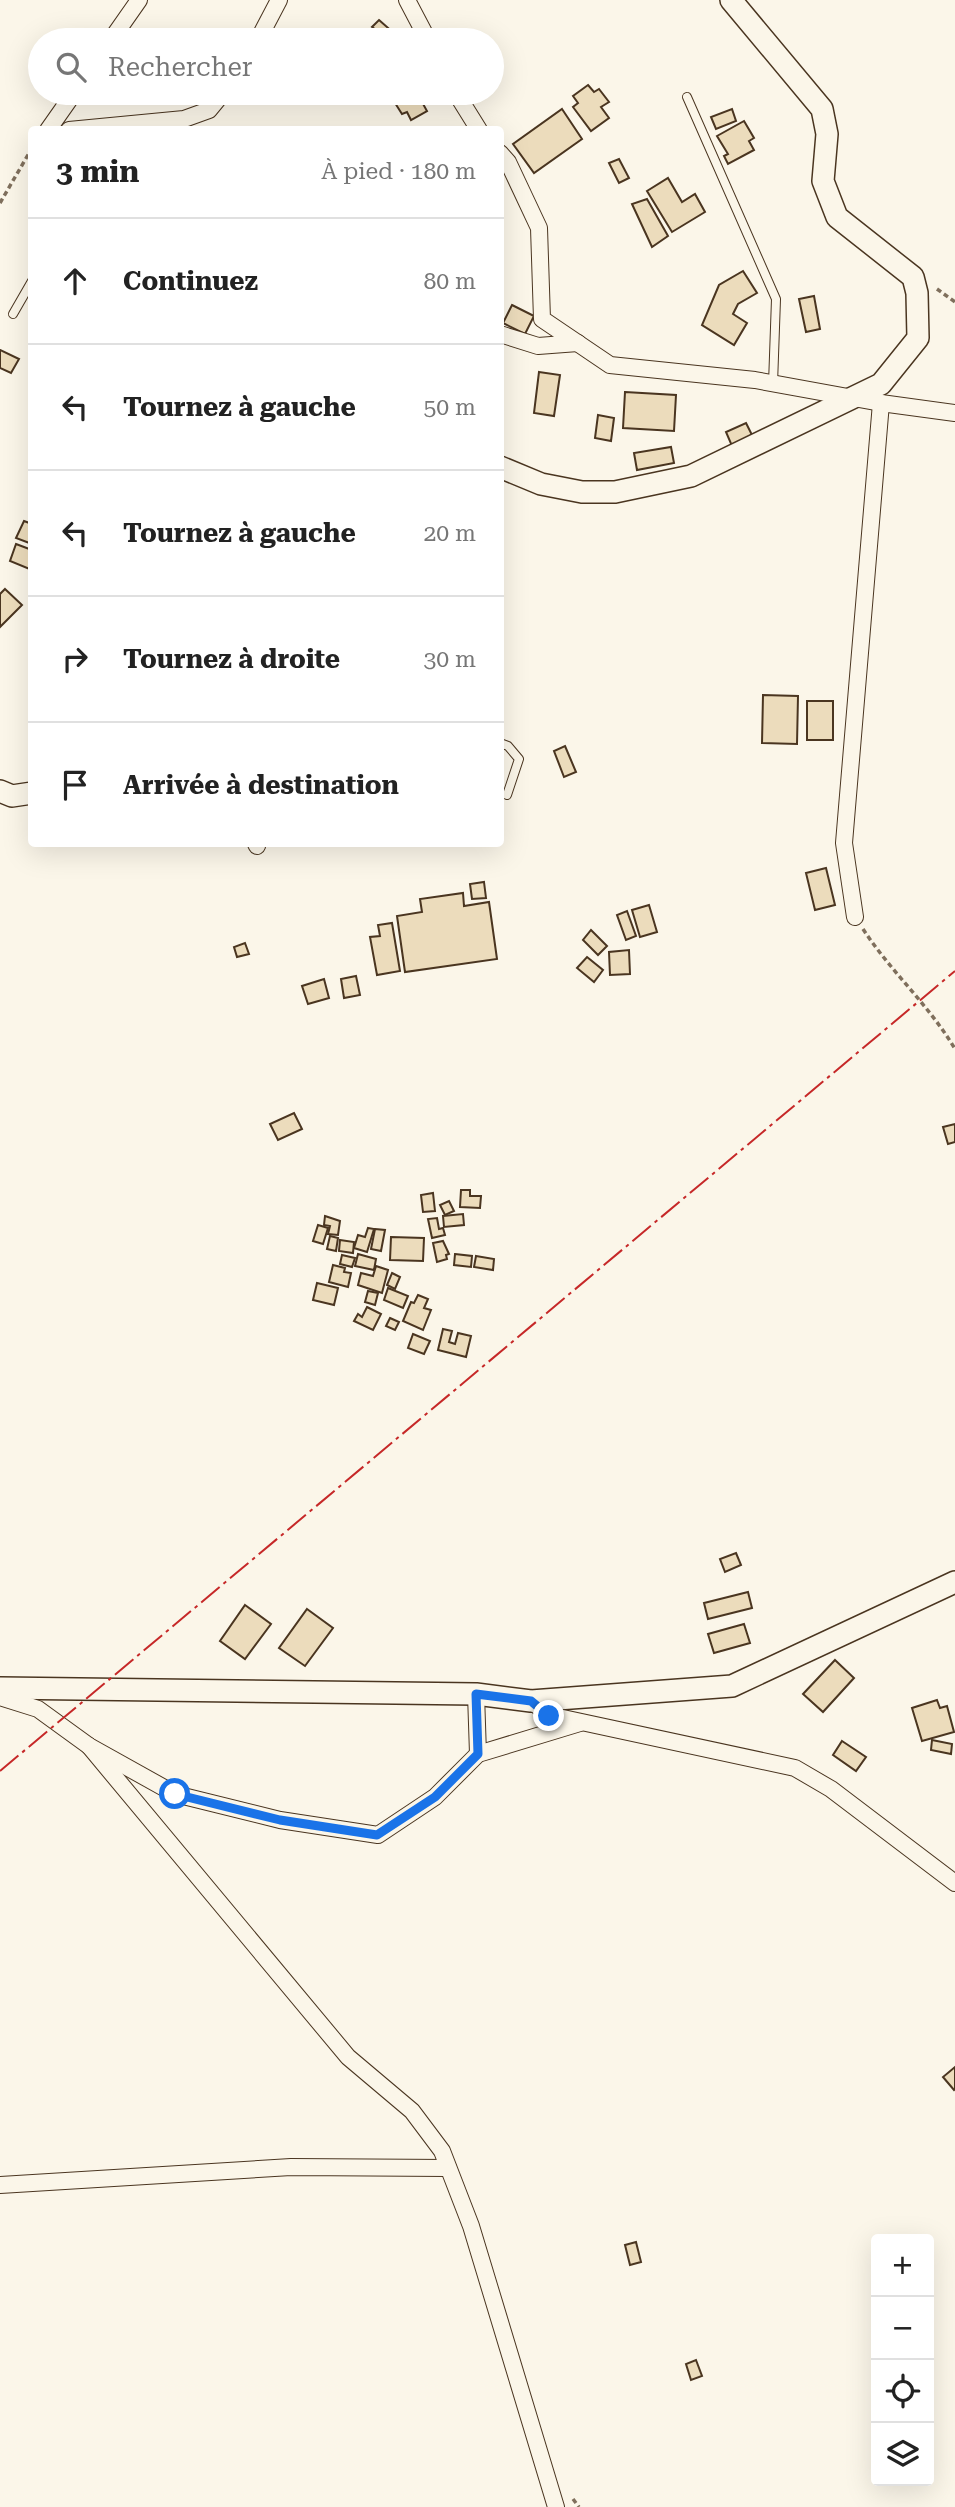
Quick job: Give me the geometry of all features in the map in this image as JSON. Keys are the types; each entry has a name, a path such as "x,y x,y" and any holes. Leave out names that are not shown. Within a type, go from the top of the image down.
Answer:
{"street":[{"path":"119,28 139,0"},
{"path":"264,28 279,0"},
{"path":"407,0 422,28"},
{"path":"504,469 541,484 582,492 615,492 691,476 881,384 918,338 917,293 913,277 837,218 823,181 827,134 822,109 731,0"},
{"path":"51,126 66,105"},
{"path":"111,126 184,119 209,110 213,105"},
{"path":"463,105 477,126"},
{"path":"504,158 539,228 542,319 610,365 773,384 955,413"},
{"path":"504,335 538,346 578,343"},
{"path":"855,917 845,843 881,403"},
{"path":"0,791 12,796 28,794"},
{"path":"0,1688 476,1694 531,1701 732,1686 955,1582"},
{"path":"476,1694 478,1754"},
{"path":"0,1697 38,1709 89,1746 175,1794 280,1820 377,1835 435,1797 478,1754 580,1723"},
{"path":"531,1701 549,1716 795,1768 831,1789 955,1883"},
{"path":"89,1746 348,2057 412,2111 442,2151 471,2226 556,2507"},
{"path":"0,2185 291,2167 448,2168"}],"lane":[{"path":"687,97 776,299 773,384"},
{"path":"13,314 28,288"},
{"path":"504,744 519,759 508,795"}],"path":[{"path":"0,204 28,155"},
{"path":"855,917 888,964 943,1027 955,1049"}],"building":[{"path":"379,20 388,28 373,28"},
{"path":"588,85 594,92 599,89 609,102 601,107 609,118 591,131 573,107 578,103 573,96"},
{"path":"396,105 424,105 427,111 411,120 407,112 402,114"},
{"path":"562,109 582,139 534,173 513,144"},
{"path":"732,109 736,121 716,129 711,117"},
{"path":"744,121 754,138 749,141 754,150 728,164 724,156 728,154 717,136"},
{"path":"619,159 629,178 619,183 609,163"},
{"path":"668,178 682,202 695,194 705,212 672,232 647,191"},
{"path":"647,199 668,236 652,247 632,204"},
{"path":"743,271 757,293 738,304 733,314 747,323 734,345 702,325 719,285"},
{"path":"814,296 820,329 806,332 799,299"},
{"path":"512,305 534,316 525,334 504,324"},
{"path":"0,350 19,359 11,373 0,368"},
{"path":"539,372 560,375 554,416 534,413"},
{"path":"625,392 676,395 674,431 623,428"},
{"path":"598,415 614,418 611,441 595,438"},
{"path":"746,423 753,437 732,446 726,432"},
{"path":"671,447 674,463 637,470 634,453"},
{"path":"24,521 28,522 28,542 16,538"},
{"path":"16,544 28,548 28,568 10,561"},
{"path":"5,589 22,605 0,627 0,594"},
{"path":"763,695 798,696 797,744 762,743"},
{"path":"807,701 833,701 833,740 807,740"},
{"path":"565,746 576,772 564,777 554,751"},
{"path":"826,868 835,905 815,910 806,873"},
{"path":"484,882 486,898 472,899 470,884"},
{"path":"463,893 464,906 489,902 497,959 405,972 397,916 422,912 420,899"},
{"path":"649,905 657,932 640,937 632,910"},
{"path":"627,911 636,936 626,940 617,915"},
{"path":"392,923 400,971 377,975 370,937 380,936 378,925"},
{"path":"591,930 607,946 598,955 583,940"},
{"path":"245,943 249,954 237,957 234,947"},
{"path":"629,950 630,974 610,975 609,952"},
{"path":"587,957 603,970 594,982 577,968"},
{"path":"356,976 360,995 344,998 341,979"},
{"path":"324,979 329,998 308,1004 302,986"},
{"path":"294,1113 302,1129 278,1140 270,1124"},
{"path":"955,1124 955,1142 948,1144 943,1127"},
{"path":"461,1190 470,1190 470,1196 481,1196 480,1208 460,1207"},
{"path":"433,1193 435,1211 423,1212 421,1195"},
{"path":"449,1201 454,1211 445,1215 440,1205"},
{"path":"463,1214 464,1225 444,1227 443,1216"},
{"path":"325,1216 340,1221 338,1235 328,1234 330,1226 324,1225"},
{"path":"437,1218 439,1229 443,1228 445,1235 432,1238 428,1219"},
{"path":"318,1225 328,1228 323,1244 313,1241"},
{"path":"368,1228 374,1229 367,1252 354,1248 358,1235 365,1237"},
{"path":"375,1229 385,1230 381,1251 371,1249"},
{"path":"330,1236 338,1238 336,1251 327,1249"},
{"path":"391,1237 424,1238 423,1261 390,1260"},
{"path":"340,1240 354,1242 353,1253 339,1251"},
{"path":"443,1241 449,1254 446,1255 447,1259 437,1262 433,1243"},
{"path":"358,1254 376,1259 374,1270 355,1266"},
{"path":"455,1254 472,1256 471,1267 454,1265"},
{"path":"342,1255 355,1258 352,1267 340,1264"},
{"path":"476,1256 494,1259 493,1270 474,1267"},
{"path":"333,1265 345,1268 344,1272 351,1273 348,1287 329,1282"},
{"path":"376,1266 388,1270 382,1293 358,1285 361,1273 373,1276"},
{"path":"392,1273 400,1277 395,1289 387,1285"},
{"path":"317,1283 338,1288 334,1305 313,1300"},
{"path":"388,1288 408,1296 403,1308 384,1300"},
{"path":"368,1291 378,1293 375,1305 365,1302"},
{"path":"418,1295 428,1299 424,1308 431,1310 423,1330 403,1321 411,1302 414,1303"},
{"path":"367,1307 381,1314 373,1330 354,1321 358,1314 362,1317"},
{"path":"390,1318 399,1322 395,1330 386,1326"},
{"path":"443,1329 452,1331 449,1342 455,1344 458,1333 471,1336 466,1357 438,1350"},
{"path":"413,1334 430,1341 424,1354 408,1348"},
{"path":"736,1553 741,1565 725,1572 720,1559"},
{"path":"748,1592 752,1608 708,1619 704,1603"},
{"path":"245,1605 271,1624 245,1659 220,1641"},
{"path":"307,1609 333,1628 305,1666 279,1648"},
{"path":"744,1624 750,1643 714,1653 708,1634"},
{"path":"835,1660 854,1678 823,1712 803,1694"},
{"path":"937,1700 940,1708 947,1706 954,1732 922,1741 912,1708"},
{"path":"932,1740 952,1744 951,1754 931,1750"},
{"path":"842,1741 866,1757 856,1771 833,1755"},
{"path":"955,2067 955,2089 954,2090 943,2077"},
{"path":"636,2242 641,2262 630,2265 625,2245"},
{"path":"696,2360 702,2376 691,2380 686,2364"}],"power":[{"path":"0,1771 955,971"}],"route":[{"path":"175,1794 280,1820 377,1835 435,1797 478,1754 476,1694 531,1701 549,1716"}]}
